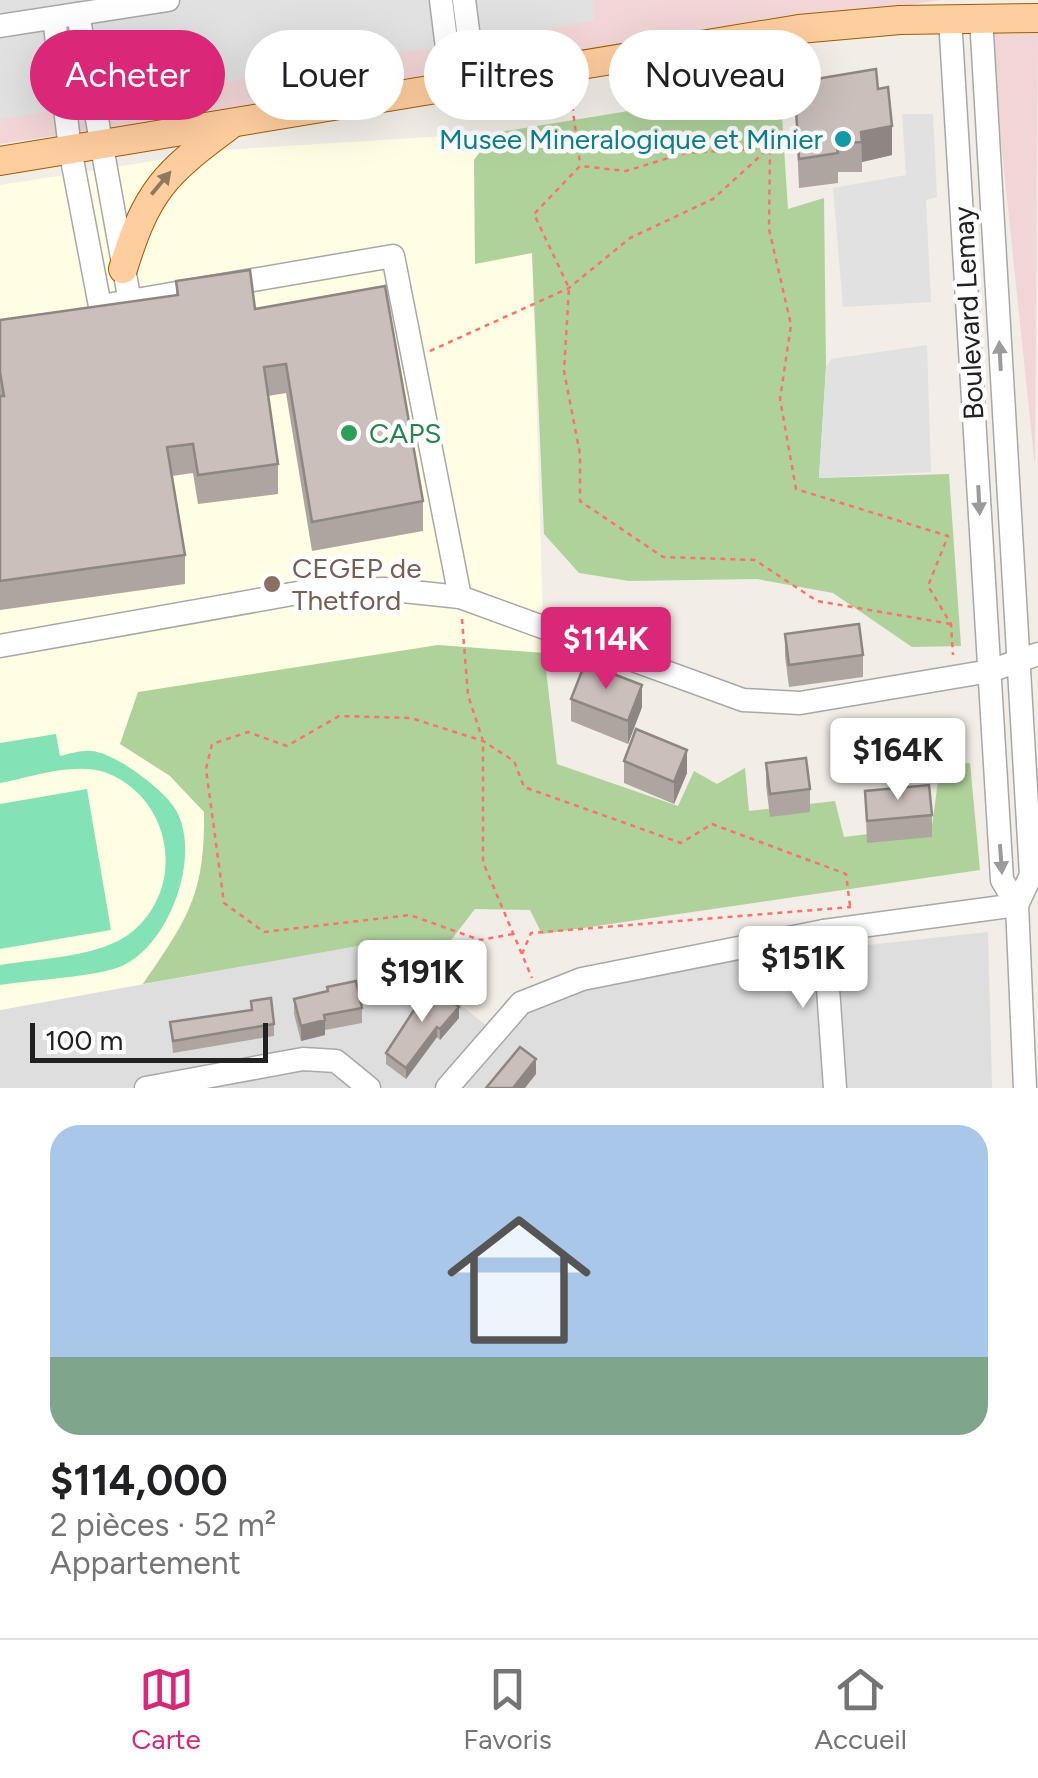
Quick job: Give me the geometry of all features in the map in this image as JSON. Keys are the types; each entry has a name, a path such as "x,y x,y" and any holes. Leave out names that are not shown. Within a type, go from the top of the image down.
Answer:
{"main road":[{"path":"589,65 799,29 950,18 1038,18"},
{"path":"0,160 424,92"},
{"path":"123,269 137,222 152,193 185,159 234,122"}],"street":[{"path":"0,26 168,0"},
{"path":"441,0 449,30"},
{"path":"464,0 464,30"},
{"path":"78,14 130,302"},
{"name":"Boulevard Lemay","path":"980,17 1005,434 1028,657 1031,875 1017,905 1024,1088"},
{"path":"54,18 92,308 393,256 460,597"},
{"name":"Boulevard Lemay","path":"950,18 1002,880 1017,905"},
{"name":"Boulevard Lemay","path":"960,187 990,182"},
{"name":"Boulevard Lemay","path":"976,440 1005,434"},
{"path":"0,646 309,591 384,589 460,597 743,700 800,703 990,670 1028,657"},
{"path":"447,1088 521,1003 582,980 824,931 852,917 1017,905"},
{"path":"824,931 834,1088"},
{"path":"146,1088 303,1059 336,1061 369,1088"}],"path":[{"path":"575,120 580,166"},
{"path":"580,166 626,171 684,152 770,148"},
{"path":"413,358 570,288 630,238 713,199 770,148"},
{"path":"770,148 769,229 791,325 780,399 796,489 948,536 928,586 951,624 954,676"},
{"path":"580,166 534,214 570,288 564,370 580,454 580,501 663,557 755,560 817,601 951,624"},
{"path":"460,597 468,695 484,740 482,862 534,981"},
{"path":"514,934 480,940 410,914 264,932 224,903 206,769 212,744 248,732 287,746 339,716 411,718 484,740 514,761 524,787 681,843 712,824 846,874 852,917 531,933 522,954"}],"shaded area":[{"path":"0,0 941,0 745,30 609,30 609,51 589,54 589,30 424,30 424,79 404,82 404,30 245,30 245,107 225,110 225,30 30,30 30,120 157,120 0,144"},
{"path":"0,0 593,0 594,21 539,30 424,30 424,49 404,52 404,30 245,30 245,79 225,82 225,30 30,30 30,114 0,119"},
{"path":"989,26 1038,33 1035,467"},
{"path":"902,114 933,114 937,197 926,200 931,302 843,307 833,188 906,175"},
{"name":"CEGEP de Thetford","path":"494,133 474,160 475,263 532,252 544,653 438,645 120,744 170,776 204,812 204,865 185,923 143,984 0,1010 0,185 224,150"},
{"path":"927,345 931,472 819,478 826,367 831,359"},
{"path":"988,932 992,1088 0,1088 0,1010 375,943 388,985 424,975 488,1027 599,974"}],"green space":[{"path":"609,114 609,120 782,120 788,209 824,198 826,367 819,478 949,474 961,646 912,647 833,593 757,579 629,581 579,573 544,534 532,253 475,264 474,160 494,133"},
{"path":"438,645 544,653 557,764 678,806 694,771 717,784 745,768 749,811 835,801 844,837 932,826 940,766 970,763 980,870 542,934 530,910 475,909 424,975 387,986 375,943 143,984 191,904 201,865 204,812 170,776 120,744 138,692"},
{"path":"56,734 60,756 87,751 113,758 171,803 183,831 183,875 154,940 122,966 80,976 0,985 0,965 87,952 120,940 150,912 161,890 164,844 158,822 129,785 107,773 81,769 0,783 0,743"},
{"path":"87,789 111,930 0,949 0,804"}],"building":[{"path":"876,69 878,89 888,87 892,126 861,132 862,142 836,143 838,153 799,159 797,120 821,120 821,78"},
{"name":"CEGEP de Thetford","path":"250,270 255,309 385,286 423,501 312,522 286,364 264,367 278,464 198,475 193,444 167,447 185,555 0,581 0,396 4,396 0,320 178,295 176,281"},
{"path":"859,624 863,655 789,665 785,634"},
{"path":"585,663 642,685 628,721 571,699"},
{"path":"636,729 687,750 674,782 624,761"},
{"path":"806,758 810,789 770,794 766,763"},
{"path":"929,785 932,815 867,821 865,791"},
{"path":"356,981 362,1008 324,1015 325,1020 301,1026 294,999"},
{"path":"431,984 459,1007 440,1029 437,1027 406,1068 386,1053"},
{"path":"271,998 274,1024 173,1041 170,1022 252,1010 251,1001"},
{"path":"520,1047 536,1059 513,1088 486,1088"}],"place":[{"name":"Musee Mineralogique et Minier","path":"843,139"},
{"name":"CAPS","path":"349,433"},
{"name":"CEGEP de Thetford","path":"272,584"}]}
